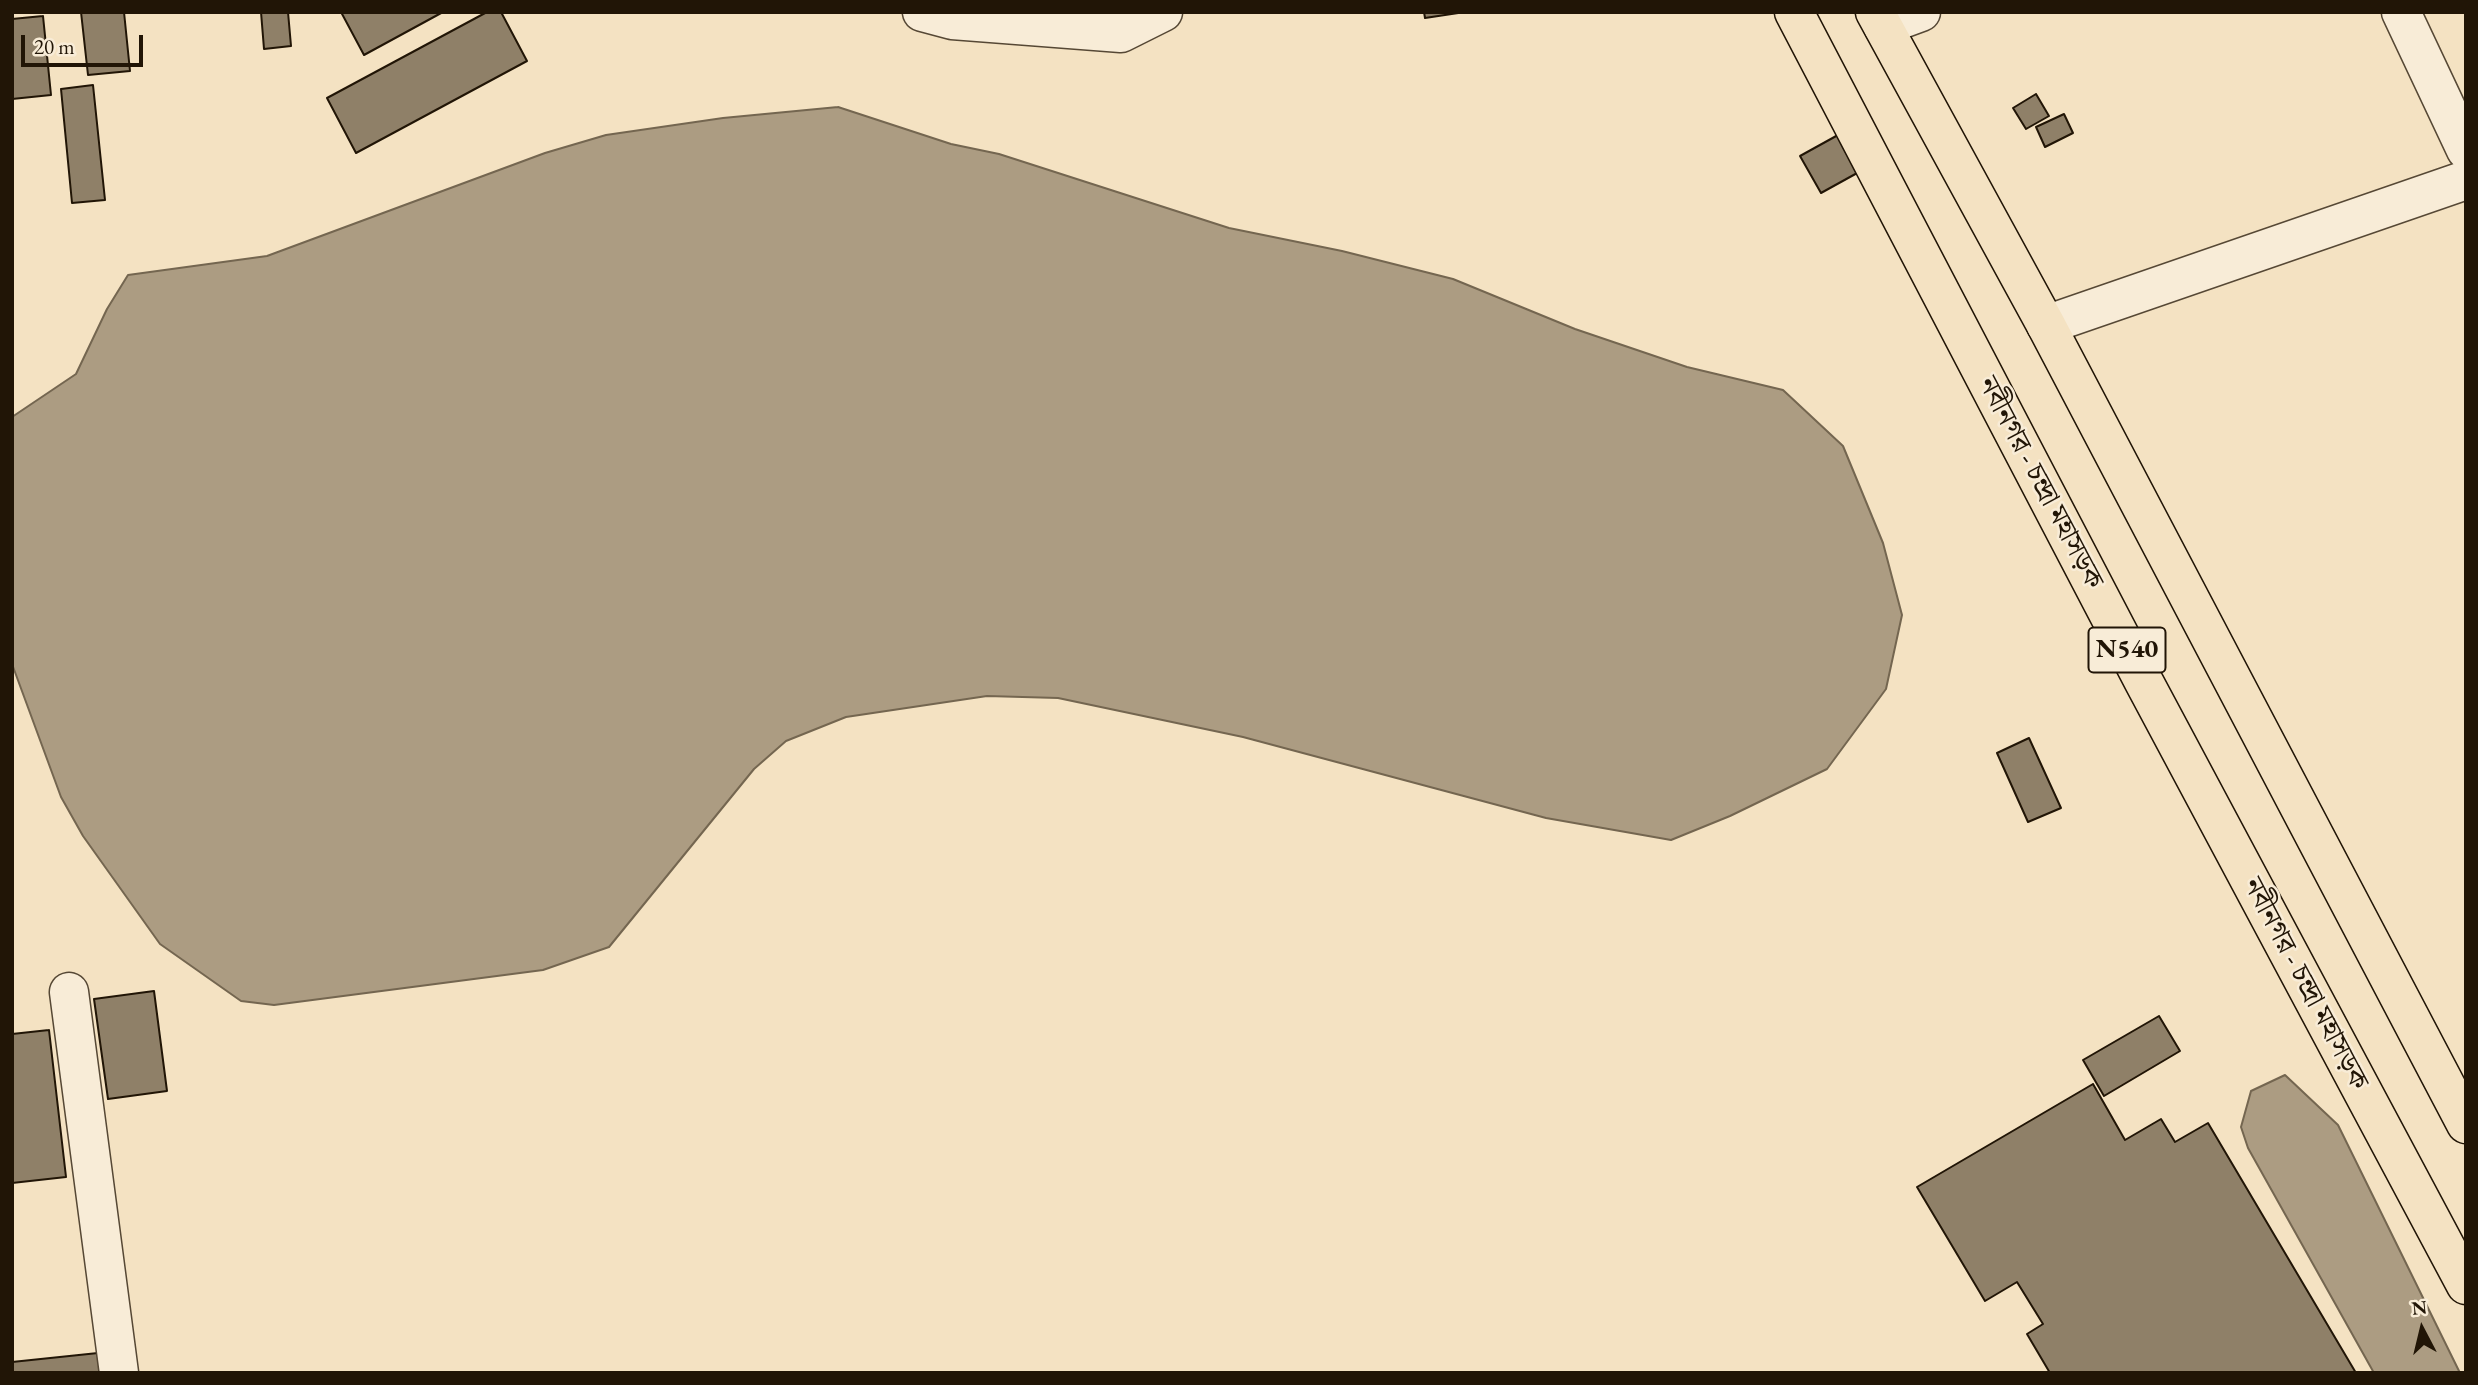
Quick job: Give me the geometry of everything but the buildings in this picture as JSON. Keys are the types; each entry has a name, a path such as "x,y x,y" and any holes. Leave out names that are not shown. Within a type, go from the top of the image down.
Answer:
{"highway":[{"name":"নবীনগর - চন্দ্রা মহাসড়ক","path":"1794,12 2137,669 2466,1285"},
{"name":"N540","path":"1879,19 2046,325 2466,1124"}],"street":[{"path":"922,12 952,20 1121,33 1163,12"},
{"path":"1879,19 1921,12"},
{"path":"2400,12 2466,149"},
{"path":"2046,325 2466,180"},
{"path":"69,992 119,1373"}],"shaded area":[{"path":"838,107 951,144 999,154 1229,228 1342,251 1453,279 1575,329 1687,367 1783,390 1843,446 1883,543 1902,615 1886,689 1827,769 1730,816 1671,840 1546,818 1243,737 1058,698 987,696 846,717 786,741 754,769 609,947 543,970 274,1005 241,1001 160,944 83,836 61,797 12,664 12,417 76,374 107,309 128,275 267,256 545,153 606,135 723,118"},
{"path":"2285,1075 2338,1125 2460,1373 2374,1373 2248,1148 2241,1127 2251,1091"}]}
